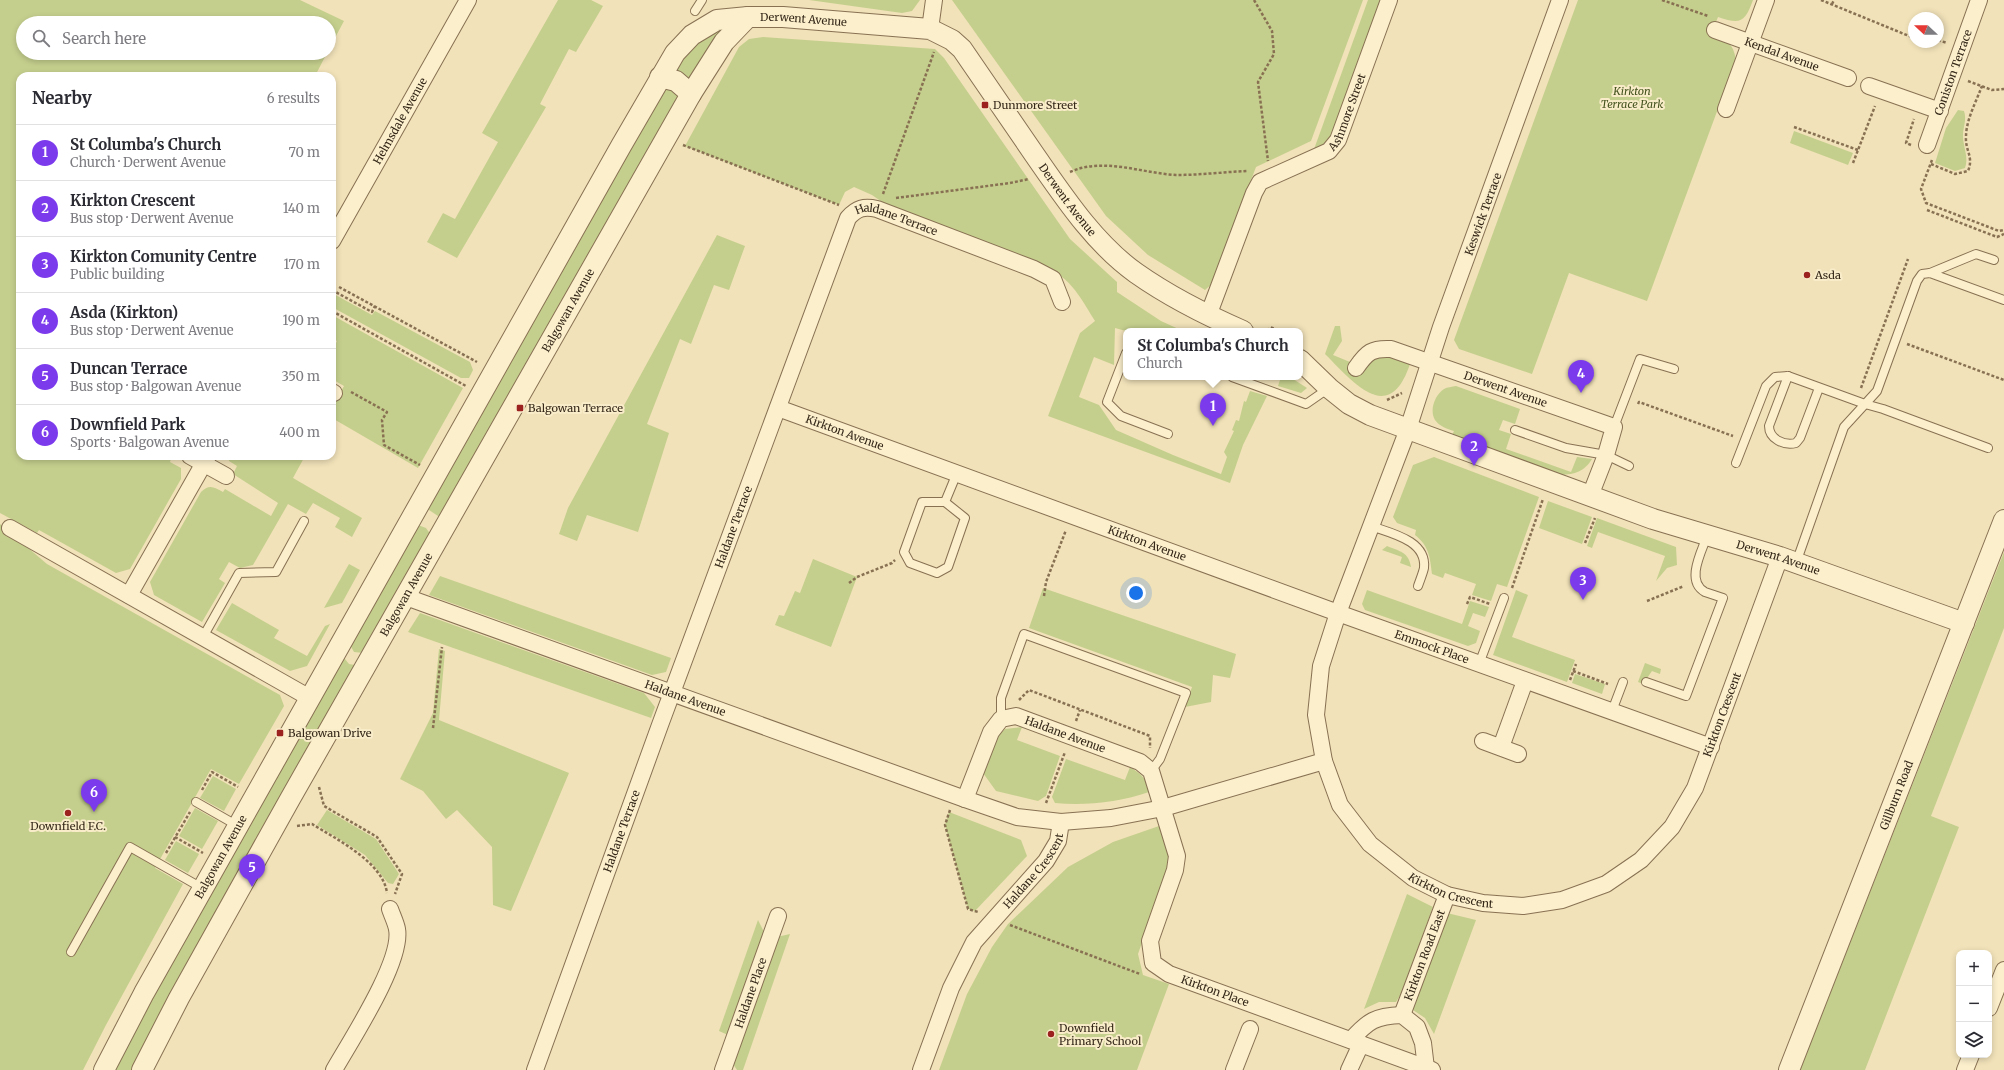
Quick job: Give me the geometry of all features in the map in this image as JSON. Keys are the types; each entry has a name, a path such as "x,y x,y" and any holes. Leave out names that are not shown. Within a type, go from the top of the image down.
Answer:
{"street":[{"name":"Helmsdale Avenue","path":"336,235 468,0"},
{"path":"934,0 935,32"},
{"name":"Ashmore Street","path":"1208,316 1254,193 1260,182 1329,151 1338,140 1389,0"},
{"name":"Keswick Terrace","path":"1408,429 1431,363 1441,327 1560,0"},
{"path":"1726,109 1766,0"},
{"name":"Coniston Terrace","path":"1931,149 1940,111 1979,0"},
{"name":"Derwent Avenue","path":"748,17 783,9 935,32 962,49 1079,217 1112,253 1136,273 1170,295 1208,316 1236,328"},
{"name":"Balgowan Avenue","path":"104,1070 144,993 660,77 675,53 692,34 717,20 748,17"},
{"name":"Balgowan Avenue","path":"142,1070 179,998 690,94 724,42 748,17"},
{"name":"Kendal Avenue","path":"1715,30 1848,78"},
{"path":"660,77 676,81 690,94"},
{"path":"1875,88 1940,111"},
{"name":"Haldane Terrace","path":"536,1070 672,692 848,218 854,211 879,204 1034,269 1053,279 1062,302"},
{"name":"Derwent Avenue","path":"1356,368 1365,355 1377,348 1391,349 1614,427"},
{"name":"Derwent Avenue","path":"1303,363 1329,388 1349,404 1370,415 1596,498 1707,536 1788,560 1964,623"},
{"name":"Kirkton Avenue","path":"778,408 1338,613"},
{"path":"1596,498 1614,427"},
{"name":"Kirkton Crescent","path":"1408,429 1338,613 1321,666 1316,715 1324,761 1340,805 1370,844 1413,878 1447,895 1483,903 1523,906 1562,900 1606,884 1641,860 1672,827 1695,788 1788,560"},
{"path":"129,595 206,460 226,476"},
{"path":"415,510 444,527"},
{"name":"Gillburn Road","path":"1789,1070 2004,520"},
{"path":"10,528 310,698"},
{"name":"Haldane Avenue","path":"406,597 1017,817 1061,822"},
{"name":"Emmock Place","path":"1338,613 1711,747"},
{"path":"340,646 352,657 368,662"},
{"path":"1501,747 1525,681"},
{"name":"Haldane Avenue","path":"1001,719 1016,716 1140,762 1150,771"},
{"path":"965,799 991,732 1001,719"},
{"path":"1483,741 1518,754"},
{"name":"Haldane Crescent","path":"921,1070 951,988 974,942 993,918 1046,861 1058,841 1061,822 1111,818 1163,808 1324,761"},
{"path":"1150,771 1163,808"},
{"name":"Kirkton Place","path":"1163,808 1177,856 1175,870 1150,940 1153,963 1169,974 1429,1069"},
{"name":"Kirkton Road East","path":"1402,1015 1447,895"},
{"path":"334,1070 387,976 395,951 398,930 390,909"},
{"name":"Haldane Place","path":"723,1070 778,916"},
{"path":"1995,1006 2004,970"},
{"name":"Kirkton Road East","path":"1349,1070 1356,1042 1365,1024 1383,1015 1402,1015 1417,1027 1429,1069"},
{"path":"1234,1070 1250,1029"},
{"path":"1965,1070 1970,1058"}],"lane":[{"path":"695,11 702,0"},
{"path":"1788,560 1844,427 1877,391 1917,281 1922,274 1930,273 1976,254 1994,260"},
{"path":"1930,273 2004,300"},
{"path":"1614,427 1640,359 1674,368"},
{"path":"1123,360 1107,402 1121,416 1168,434"},
{"path":"1788,376 1769,426 1769,431 1775,439 1789,445 1796,444 1800,438 1819,388"},
{"path":"1736,463 1766,386 1775,377 1788,376 1988,448"},
{"path":"1240,380 1306,404 1329,388"},
{"path":"1516,430 1566,448 1606,455 1629,466"},
{"path":"946,502 956,473"},
{"path":"922,502 946,502 966,518 948,568 937,573 910,563 904,552 922,502"},
{"path":"203,637 239,572 276,572 304,521"},
{"path":"1371,526 1412,542 1421,552 1424,567 1418,586"},
{"path":"1646,682 1686,696 1723,598 1704,591 1696,582 1696,568 1707,536"},
{"path":"1479,664 1504,598"},
{"path":"1001,719 1001,698 1024,634 1186,693 1160,759 1150,771"},
{"path":"1612,711 1621,685"},
{"path":"196,802 238,826"},
{"path":"71,952 130,847 203,888"}],"path":[{"path":"1254,0 1272,31 1274,54 1258,82 1270,177"},
{"path":"1662,0 1717,20 1715,30"},
{"path":"1821,0 1908,36"},
{"path":"1832,4 1834,0"},
{"path":"935,32 879,204 1028,179"},
{"path":"1952,75 1992,90 2004,89"},
{"path":"1930,164 1955,174 1968,170 1971,162 1966,138 1970,118 1982,86"},
{"path":"1853,163 1875,88"},
{"path":"1794,127 1858,150"},
{"path":"684,137 680,144 854,211"},
{"path":"1931,149 1930,164 1921,189 1926,203 1999,231 2004,230"},
{"path":"1049,176 1068,173 1080,168 1096,166 1176,175 1249,171"},
{"path":"1927,210 1998,237 2004,234"},
{"path":"339,287 494,371"},
{"path":"336,292 372,312 375,306"},
{"path":"336,313 481,394"},
{"path":"1881,335 2004,380"},
{"path":"336,389 338,386 387,412 382,420 384,445 436,474"},
{"path":"1504,598 1511,590 1550,481"},
{"path":"1586,544 1596,498"},
{"path":"1044,596 1046,582 1072,515"},
{"path":"849,582 857,577 892,563 904,552"},
{"path":"1647,601 1696,582"},
{"path":"1467,604 1470,597 1500,608"},
{"path":"434,728 442,647"},
{"path":"1573,671 1621,685"},
{"path":"1001,719 1029,690 1150,736 1150,771"},
{"path":"1040,820 1080,710"},
{"path":"315,791 318,785 324,806 377,837 402,874 390,909"},
{"path":"298,821 294,827 312,824 363,857 386,884 390,909"},
{"path":"175,837 218,862"}],"green space":[{"path":"0,0 300,0 334,16 16,16 16,60 323,60 317,72 16,72 16,460 171,460 170,462 181,468 181,479 130,569 116,573 39,530 37,533 0,513"},
{"path":"558,0 591,0 603,6 576,52 569,49 540,104 546,107 457,258 427,242 443,213 455,219 498,142 482,133"},
{"path":"809,0 920,0 912,11 902,13"},
{"path":"952,0 1363,0 1311,141 1256,167 1212,284 1205,290 1148,255 1106,216"},
{"path":"1368,0 1381,0 1330,141 1313,152"},
{"name":"Kirkton Terrace Park","path":"1578,0 1753,0 1747,13 1741,20 1732,21 1718,17 1711,35 1725,41 1731,46 1736,60 1647,301 1569,273 1532,374 1459,349 1454,340"},
{"path":"336,17 344,21 336,36"},
{"path":"726,23 689,84 669,73 684,49"},
{"path":"763,37 935,49 944,58 1070,239 1117,282 1117,292 1161,321 1176,328 1123,328 1123,330 1115,328 1114,365 1094,357 1079,397 1099,405 1116,430 1221,474 1227,457 1224,452 1234,431 1232,430 1236,420 1239,421 1244,401 1246,402 1250,391 1267,396 1243,445 1230,483 1048,416 1080,333 1095,321 1072,286 1048,267 1037,261 885,204 872,195 854,187 845,192 839,205 685,146 739,47 749,39"},
{"path":"662,87 681,93 447,513 438,516 429,510 427,501"},
{"path":"1958,110 1964,111 1965,114 1963,140 1966,164 1965,168 1955,171 1935,163 1946,128"},
{"path":"1794,131 1853,153 1848,165 1790,143"},
{"path":"717,235 745,246 729,290 714,285 691,344 680,339 647,424 669,433 638,532 587,515 577,541 559,534 568,508"},
{"path":"336,295 372,315 375,311 470,362 473,370 469,378 461,378 336,309"},
{"path":"336,317 463,388 418,468 336,420 336,401 344,386 336,381"},
{"path":"1335,326 1340,326 1342,341 1333,355 1350,362 1348,366 1363,371 1373,360 1384,357 1410,364 1401,383 1392,393 1381,396 1370,393 1347,376 1325,354"},
{"path":"1280,380 1295,380 1307,388 1301,393 1278,386"},
{"path":"1456,386 1520,409 1515,424 1503,420 1499,430 1511,434 1506,449 1571,472 1577,457 1592,459 1586,467 1579,472 1561,475 1452,435 1454,431 1441,426 1435,420 1433,416 1433,407 1438,395 1444,389"},
{"path":"1434,457 1539,497 1507,587 1497,584 1491,601 1472,595 1476,584 1445,573 1443,578 1432,574 1428,552 1420,539 1415,535 1416,530 1397,523 1393,517 1413,465"},
{"path":"303,460 293,478 362,518 352,537 335,527 340,518 313,503 306,514 288,504 253,565 240,568 229,562 219,579 225,583 202,622 154,595 150,582 204,489 212,487 223,492 225,489 271,516 278,503 233,474 237,466 229,461"},
{"path":"1548,501 1592,517 1582,544 1539,528"},
{"path":"1597,518 1676,547 1677,565 1667,568 1656,581 1665,556 1598,532 1592,548 1587,546"},
{"path":"0,524 47,564 280,695 284,706 239,784 211,769 155,868 183,884 83,1070 0,1070"},
{"path":"418,525 426,528 431,535 364,653 354,652 349,643"},
{"path":"1387,546 1406,555 1411,567 1400,563 1402,557 1382,550"},
{"path":"2004,552 2004,628 1931,816 1959,827 1865,1070 1800,1070"},
{"path":"813,559 857,577 831,647 775,625 779,615 784,616 795,591 800,593"},
{"path":"349,564 360,570 342,603 324,608"},
{"path":"440,576 671,658 666,672 652,675 429,595"},
{"path":"1043,588 1236,654 1230,678 1213,675 1211,702 1185,707 1192,687 1029,628"},
{"path":"1367,590 1462,624 1470,601 1489,607 1485,617 1473,613 1468,626 1480,631 1476,643 1468,646 1365,610 1362,604"},
{"path":"1516,590 1528,595 1512,637 1575,660 1567,682 1493,655"},
{"path":"232,603 279,630 274,638 307,656 325,626 330,624 307,666 290,671 216,630"},
{"path":"420,613 644,693 655,707 651,718 408,632"},
{"path":"439,649 445,651 439,720 569,773 511,911 493,905 492,847 457,810 446,819 423,791 400,779 433,713"},
{"path":"341,654 349,664 361,666 137,1070 110,1070"},
{"path":"1645,663 1661,669 1660,674 1652,671 1643,684 1638,682"},
{"path":"1575,674 1605,684 1602,694 1572,683"},
{"path":"1022,727 1017,740 1060,756 1046,796 1038,801 996,791 983,773 996,738 1005,729"},
{"path":"1066,759 1125,780 1130,767 1143,777 1147,783 1149,792 1115,801 1079,804 1055,803 1052,797"},
{"path":"213,776 236,789 224,811 200,798"},
{"path":"195,808 218,821 202,849 179,836"},
{"path":"327,810 376,839 399,874 393,884 388,883 365,855 317,825"},
{"path":"949,812 1021,840 1027,856 975,911 968,909 945,825"},
{"path":"1159,826 1169,849 1169,866 1138,954 1143,975 1169,984 1137,1070 939,1070 967,994 992,947 1008,924 1068,867 1113,842"},
{"path":"176,841 199,854 188,873 165,860"},
{"path":"1407,894 1433,907 1401,994 1396,1002 1379,1002 1364,1009"},
{"path":"1447,913 1476,920 1434,1034 1425,1018 1413,1010 1414,1001"},
{"path":"758,920 764,932 728,1035 719,1031"},
{"path":"790,934 743,1070 737,1070 733,1064 777,937"}],"place":[{"name":"Dunmore Street","path":"985,105"},
{"name":"Asda","path":"1807,275"},
{"name":"Asda (Kirkton)","path":"1581,393"},
{"name":"Balgowan Terrace","path":"520,408"},
{"name":"St Columba's Church","path":"1213,426"},
{"name":"Kirkton Crescent","path":"1474,466"},
{"name":"Kirkton Comunity Centre","path":"1583,600"},
{"name":"Balgowan Drive","path":"280,733"},
{"name":"Downfield Park","path":"94,812"},
{"name":"Downfield F.C.","path":"68,813"},
{"name":"Duncan Terrace","path":"252,887"},
{"name":"Downfield Primary School","path":"1051,1034"}]}
